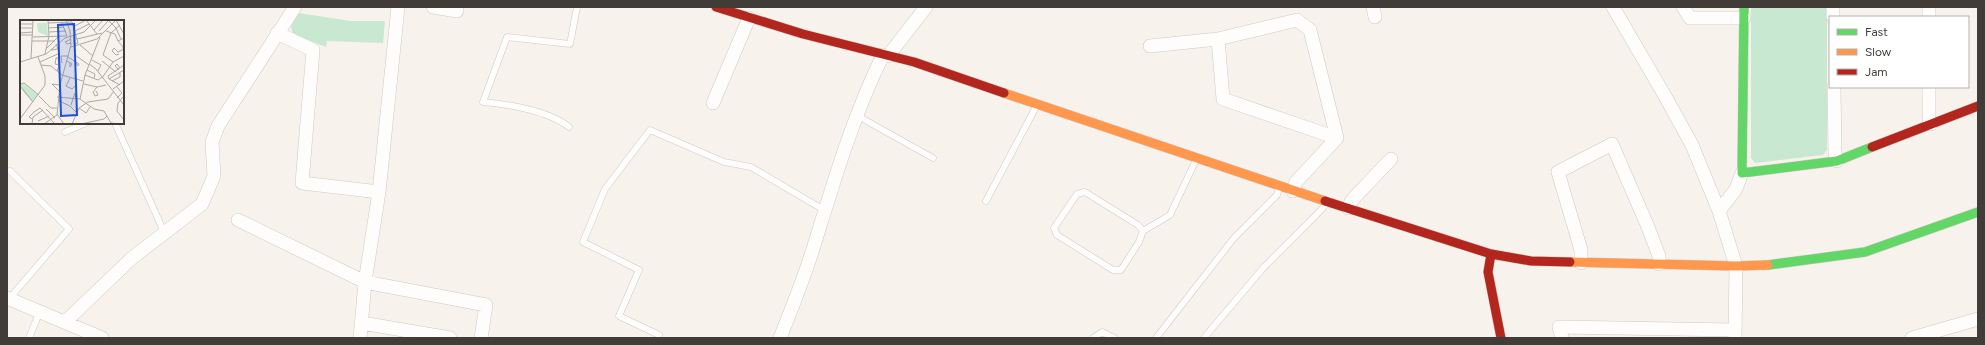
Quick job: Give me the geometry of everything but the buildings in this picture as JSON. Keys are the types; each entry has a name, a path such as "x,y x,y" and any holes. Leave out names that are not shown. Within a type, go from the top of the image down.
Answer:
{"street":[{"path":"65,322 132,258 202,204 214,176 212,142 218,126 295,7"},
{"path":"360,338 365,282 379,192 398,7"},
{"path":"433,7 458,11"},
{"path":"716,7 803,34 914,62 1293,191 1491,254 1531,262 1736,266 1782,264 1865,252 1900,241 1978,212"},
{"path":"780,338 812,254 824,210 856,115 886,55 926,7"},
{"path":"1562,338 1559,327 1735,334 1736,266 1719,211 1692,146 1662,89 1613,7"},
{"path":"1683,7 1690,18 1744,13 1742,173 1736,189 1719,211"},
{"path":"713,103 749,18"},
{"path":"1150,46 1218,39 1297,20 1310,30 1337,138"},
{"path":"277,33 314,50 302,183 379,192"},
{"path":"1218,39 1223,99 1337,138"},
{"path":"1834,88 1835,153 1838,161"},
{"path":"1928,88 1928,119 1931,124"},
{"path":"1742,173 1838,161 1978,106"},
{"path":"1293,191 1296,182 1337,138"},
{"path":"1581,263 1581,250 1558,172 1612,144 1648,227 1659,256 1659,264"},
{"path":"1348,208 1352,200 1391,159"},
{"path":"238,220 365,282 486,305 481,338"},
{"path":"1491,254 1488,272 1501,338"},
{"path":"8,299 102,338"},
{"path":"1912,338 1937,335 1978,318"},
{"path":"362,323 450,338"}],"lane":[{"path":"569,127 560,120 505,104 483,102 507,36 570,44 577,7"},
{"path":"986,201 1037,104"},
{"path":"856,115 933,158"},
{"path":"65,132 84,124"},
{"path":"115,124 164,232"},
{"path":"658,335 619,316 639,270 583,242 605,189 650,130 724,162 751,167 824,210"},
{"path":"1143,231 1138,225 1085,192 1077,194 1054,228 1057,235 1113,270 1121,270 1143,231 1170,215 1196,158"},
{"path":"8,299 70,229 10,172"},
{"path":"1156,338 1234,238 1277,195 1280,186"},
{"path":"1204,338 1264,267 1323,208 1327,201"},
{"path":"29,338 40,311"},
{"path":"1093,338 1102,332 1114,338"}],"green space":[{"path":"1751,7 1827,7 1827,150 1823,155 1755,163 1751,158"},
{"path":"298,13 351,21 385,21 383,43 327,41 326,47 293,34 291,27"}],"traffic: fast":[{"path":"1744,7 1742,173 1837,161 1872,147"},
{"path":"1768,265 1865,252 1978,212"}],"traffic: slow":[{"path":"1004,93 1325,201"},
{"path":"1570,262 1736,266 1768,265"}],"traffic: jam":[{"path":"716,7 803,34 914,62 1004,93"},
{"path":"1872,147 1978,106"},
{"path":"1325,201 1491,254 1531,261 1570,262"},
{"path":"1491,254 1488,272 1501,338"}]}
